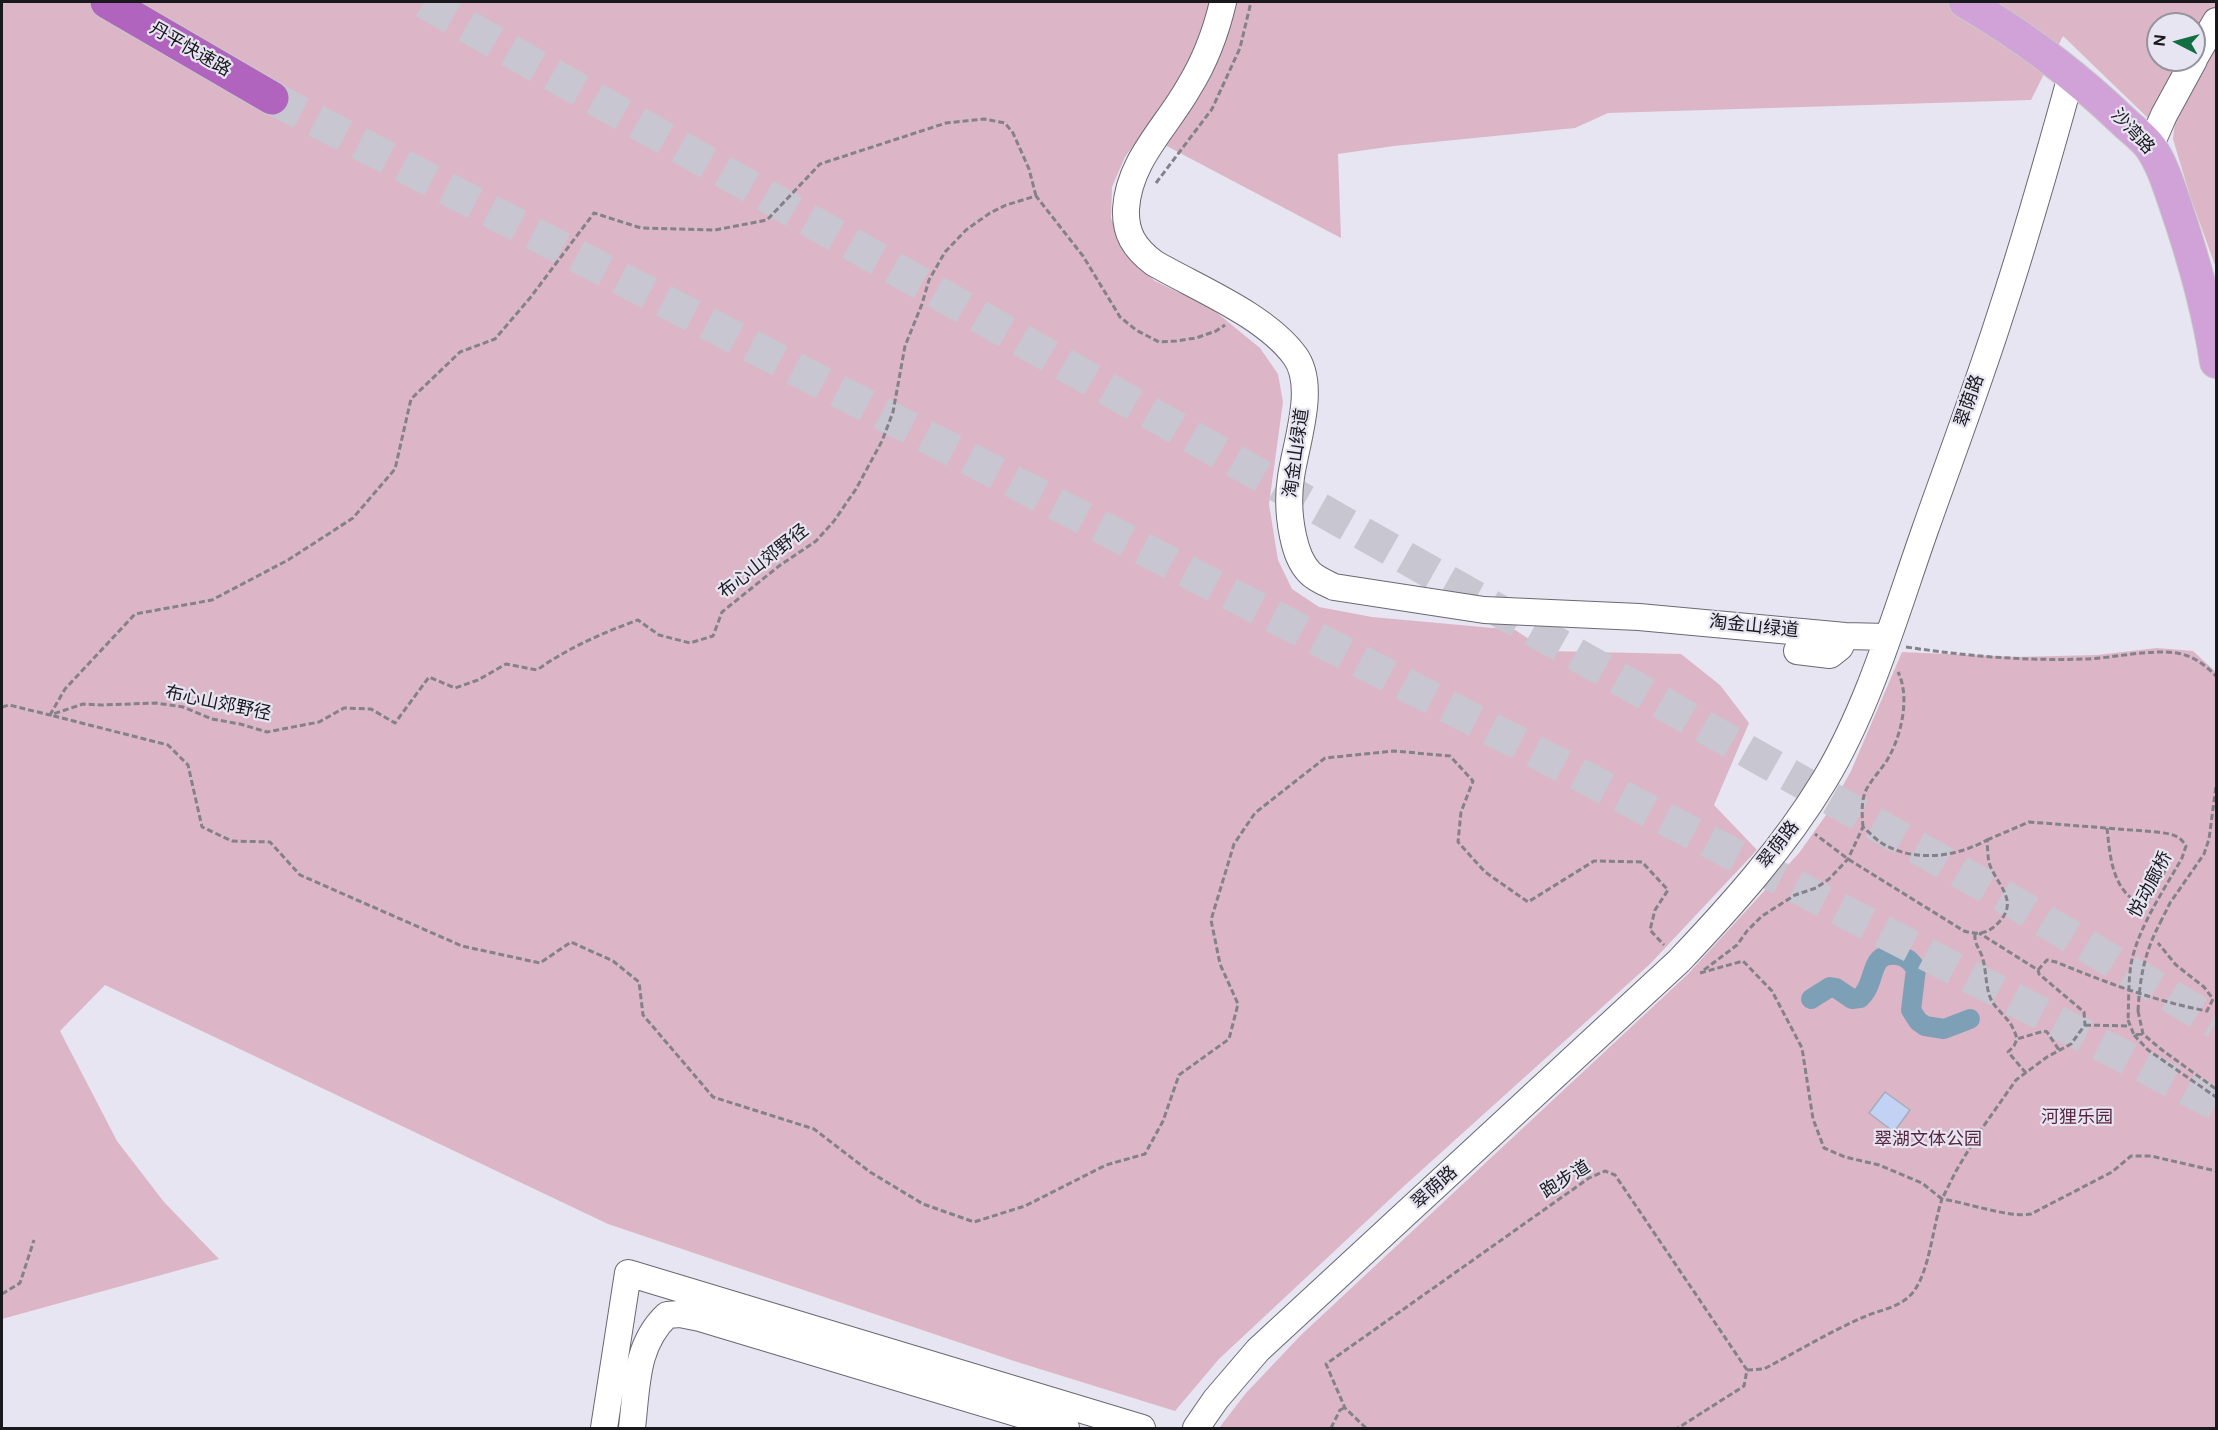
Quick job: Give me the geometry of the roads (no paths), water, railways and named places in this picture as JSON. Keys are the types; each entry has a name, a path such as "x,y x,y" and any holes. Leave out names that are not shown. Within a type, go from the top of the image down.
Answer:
{"highway":[{"name":"丹平快速路","path":"107,2 272,98"}],"main road":[{"name":"沙湾路","path":"1965,2 1989,16 2071,76 2099,98 2150,147 2162,168 2187,240 2212,330 2217,362"}],"street":[{"name":"淘金山绿道","path":"1223,2 1215,31 1195,77 1178,106 1150,143 1131,179 1127,194 1127,230 1140,253 1257,321 1296,357 1304,377 1305,402 1291,478 1289,504 1296,550 1312,575 1334,587 1484,610 1639,617 1893,642"},
{"path":"2206,37 2217,21"},
{"path":"2150,147 2188,72"},
{"name":"翠荫路","path":"1196,1428 1216,1399 1258,1350 1663,977 1714,925 1793,829 1825,779 1893,642 2000,318 2034,209 2071,76"},
{"path":"1797,651 1830,655 1840,647 1845,636"},
{"path":"604,1428 628,1273 1142,1428"},
{"path":"632,1428 641,1354 648,1337 667,1315 680,1314 700,1318 1066,1428"}],"waterway":[{"path":"1811,999 1830,987 1836,988 1852,999 1860,998 1866,991 1874,969 1881,958 1897,955 1908,960 1916,969 1911,1010 1918,1021 1925,1026 1944,1029 1970,1019"}],"tunnel":[{"path":"424,2 2003,896 2216,1023"},
{"path":"272,98 2216,1104"}],"park label":[{"name":"河狸乐园","path":"2077,1118"},
{"name":"翠湖文体公园","path":"1928,1140"}]}
